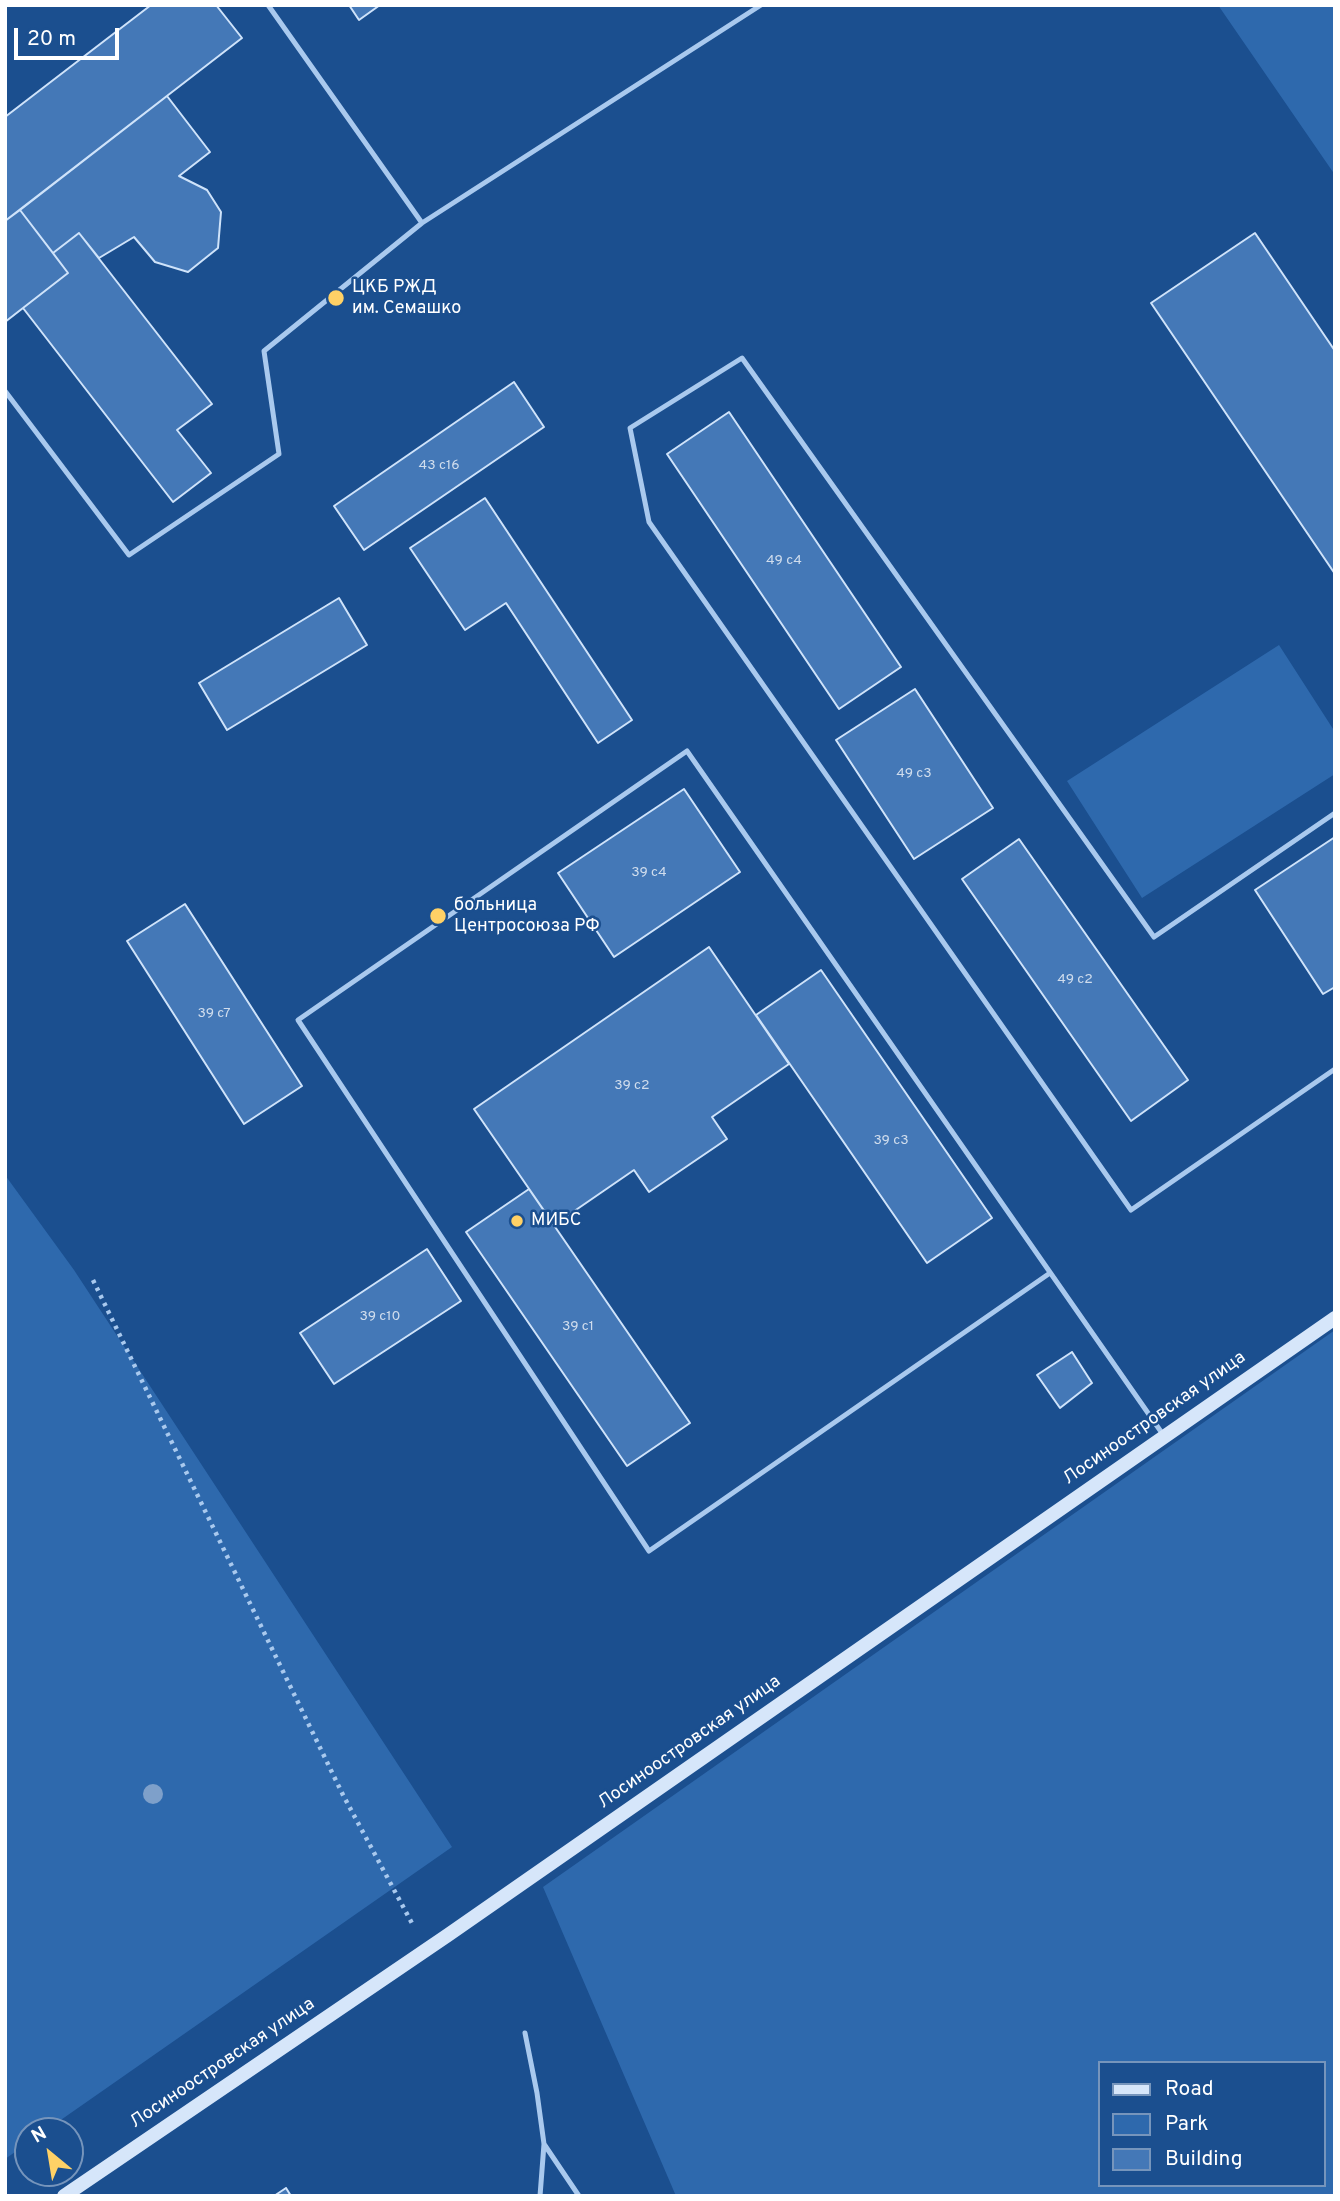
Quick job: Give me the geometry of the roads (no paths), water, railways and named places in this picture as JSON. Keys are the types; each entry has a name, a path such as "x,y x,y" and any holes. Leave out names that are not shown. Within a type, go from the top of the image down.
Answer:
{"street":[{"name":"Лосиноостровская улица","path":"64,2196 425,1950 1335,1318"}],"lane":[{"path":"268,5 422,223"},
{"path":"5,391 129,555 279,454 264,351 422,223 761,5"},
{"path":"1335,813 1154,937 742,358 630,428 649,522 1131,1210 1335,1069"},
{"path":"1050,1273 649,1551 298,1020 687,751 1164,1436"},
{"path":"525,2034 544,2144 540,2196"},
{"path":"544,2144 579,2196"}],"place":[{"name":"ЦКБ РЖД им. Семашко","path":"336,298"},
{"name":"больница Центросоюза РФ","path":"438,916"},
{"name":"МИБС","path":"517,1221"}]}
